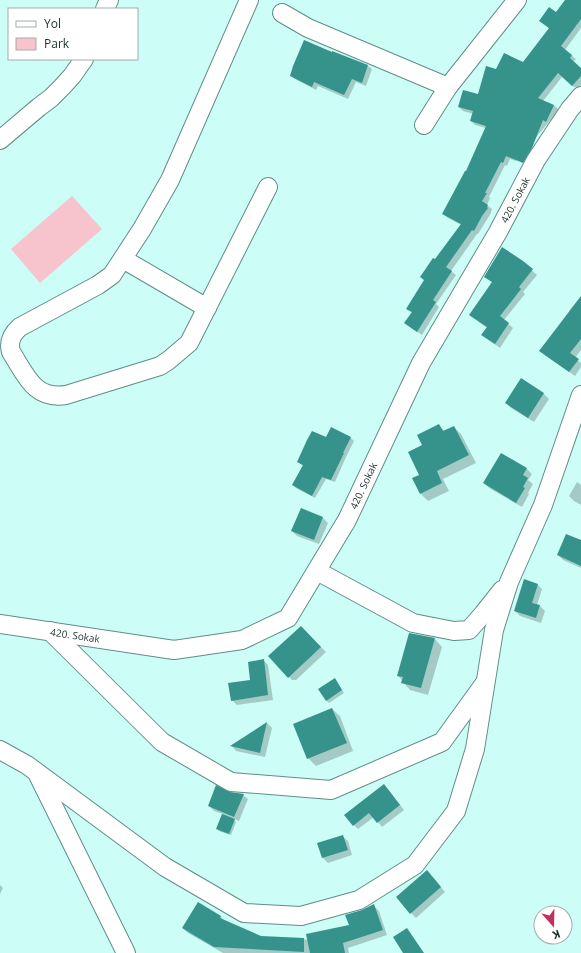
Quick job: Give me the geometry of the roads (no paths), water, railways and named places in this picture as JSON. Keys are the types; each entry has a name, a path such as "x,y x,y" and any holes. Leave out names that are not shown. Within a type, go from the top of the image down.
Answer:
{"street":[{"path":"249,0 170,180 142,229 112,275 98,285 20,327 12,336 10,346 11,352 32,385 39,391 46,394 54,396 66,395 160,366 189,344 268,188"},
{"path":"424,125 448,87 517,0"},
{"path":"282,13 308,28 448,87"},
{"path":"0,140 62,88 83,60"},
{"name":"420. Sokak","path":"0,624 174,650 242,640 288,618 347,520 421,363 498,232 536,160 570,109 581,96"},
{"path":"123,259 207,308"},
{"path":"0,750 28,765 165,867 244,913 301,916 359,900 415,865 456,811 475,749 494,630 508,582 543,505 577,420 581,395"},
{"path":"317,571 413,623 454,632 468,630 483,614 508,582"},
{"path":"50,632 162,742 230,782 331,790 442,742 486,681"},
{"path":"36,771 126,953"}]}
